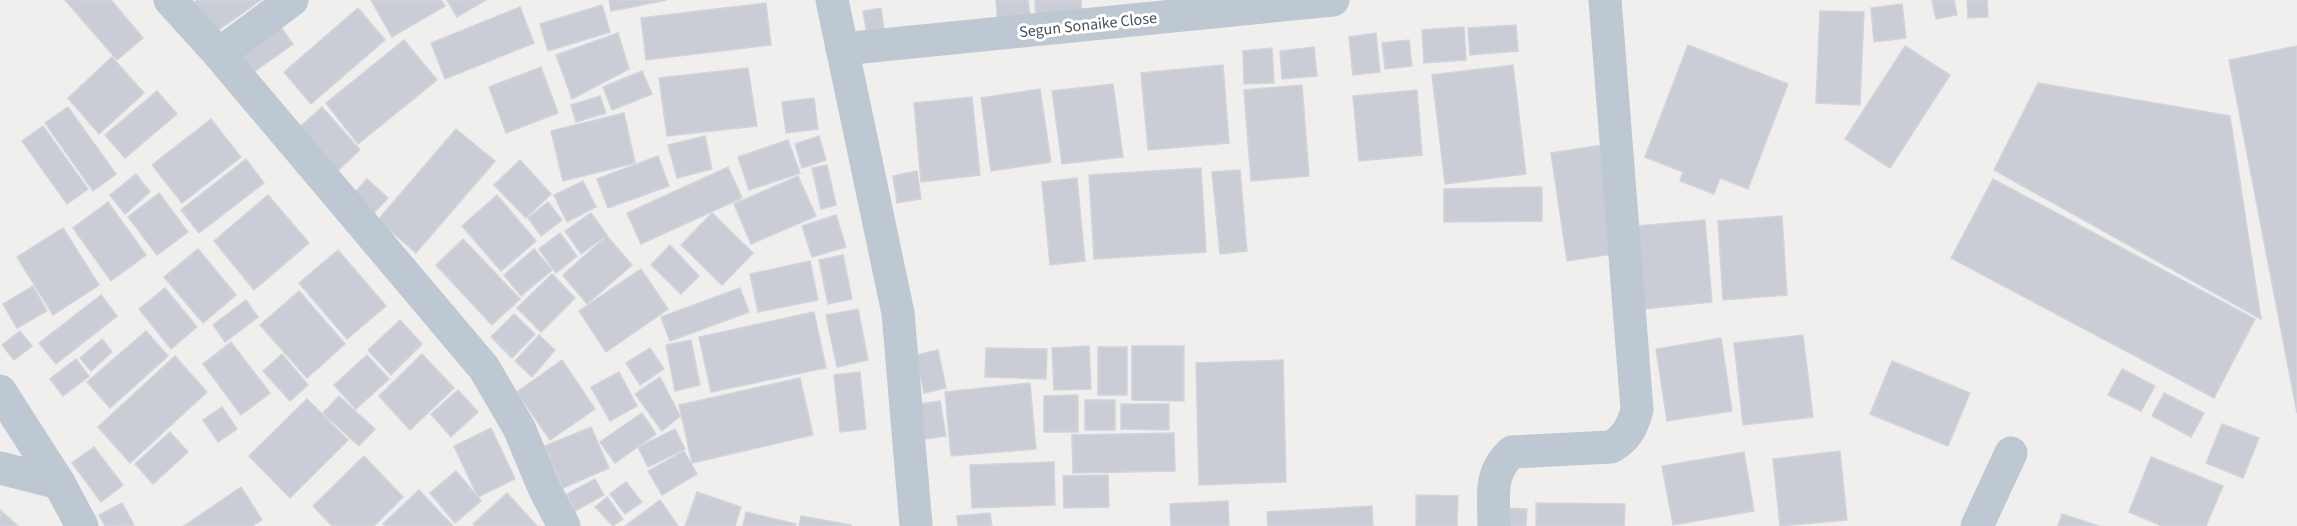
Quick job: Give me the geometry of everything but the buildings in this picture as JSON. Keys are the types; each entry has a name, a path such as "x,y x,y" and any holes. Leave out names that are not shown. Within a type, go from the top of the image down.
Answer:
{"street":[{"path":"170,0 219,54 484,368 519,428 545,490 564,526"},
{"path":"219,54 292,0"},
{"path":"832,0 898,313 916,526"},
{"name":"Segun Sonaike Close","path":"842,49 1272,3 1333,0"},
{"path":"1494,526 1496,472 1500,462 1512,452 1611,447 1624,440 1637,410 1605,0"},
{"path":"0,391 59,483 82,526"},
{"path":"1977,526 2011,453"},
{"path":"0,468 59,483"}]}
